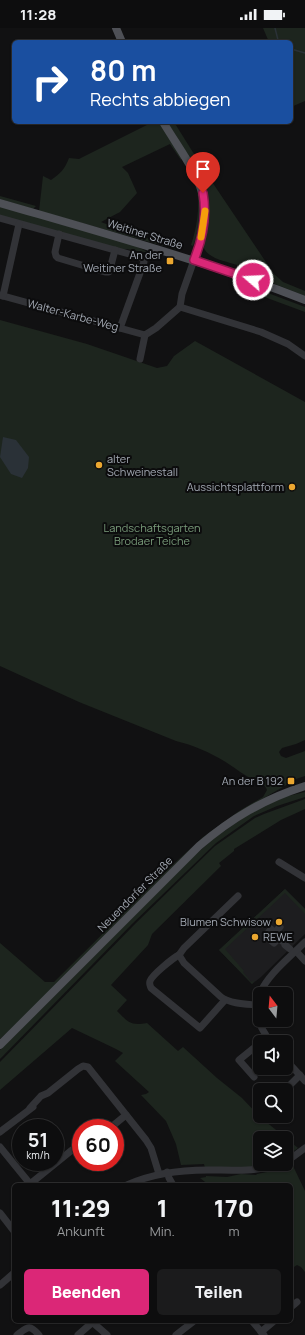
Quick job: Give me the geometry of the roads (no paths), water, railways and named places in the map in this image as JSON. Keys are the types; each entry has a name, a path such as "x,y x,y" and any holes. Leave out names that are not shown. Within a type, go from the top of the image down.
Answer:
{"main road":[{"path":"116,28 121,40"},
{"path":"165,124 197,177 203,193 205,219 199,248 194,260"},
{"name":"Weitiner Straße","path":"0,203 194,260 267,285 305,300"},
{"name":"Neuendorfer Straße","path":"0,1045 147,897 208,838 258,805 278,795 305,786"}],"street":[{"path":"0,218 143,259 144,262 120,328"},
{"path":"2,296 19,224"},
{"path":"59,234 55,252 58,258 106,272 110,269 114,250"},
{"path":"140,358 145,335 156,328 180,307 182,294 194,260"},
{"name":"Walter-Karbe-Weg","path":"2,296 145,335"},
{"path":"180,307 262,332 288,344 305,356"},
{"path":"279,862 305,878"},
{"path":"225,1000 200,1028 151,988 149,983 151,978 171,960 179,955 184,948 238,896"},
{"path":"279,937 305,942"},
{"path":"279,937 305,961"},
{"path":"262,987 279,937"},
{"path":"179,955 184,963 225,1000 253,1004"},
{"path":"253,1050 239,1060 254,1077"},
{"path":"0,1132 30,1108 36,1100 48,1093 78,1069 86,1066 90,1068 146,1140 151,1148 159,1174"},
{"path":"293,1068 305,1081"},
{"path":"291,1083 300,1075"},
{"path":"120,1119 126,1114"},
{"path":"0,1147 29,1183"},
{"path":"293,1157 305,1148"},
{"path":"31,1183 72,1150"},
{"path":"133,1183 168,1172 197,1170 253,1170"},
{"path":"168,1172 172,1183"},
{"path":"0,1213 12,1228"},
{"path":"0,1285 12,1275"},
{"path":"293,1305 297,1302"},
{"path":"78,1335 91,1323"},
{"path":"95,1323 107,1335"},
{"path":"176,1335 191,1323"},
{"path":"254,1323 262,1334 272,1323"},
{"path":"17,1335 30,1327 39,1335"}],"waterway":[{"path":"275,28 278,40"},
{"path":"293,50 305,53"}],"place":[{"name":"An der Weitiner Straße","path":"170,261"},
{"name":"alter Schweinestall","path":"99,465"},
{"name":"Aussichtsplattform","path":"292,487"},
{"name":"An der B 192","path":"291,781"},
{"name":"Blumen Schwisow","path":"279,922"},
{"name":"REWE","path":"255,937"}],"park label":[{"name":"Landschaftsgarten Brodaer Teiche","path":"152,534"}]}
